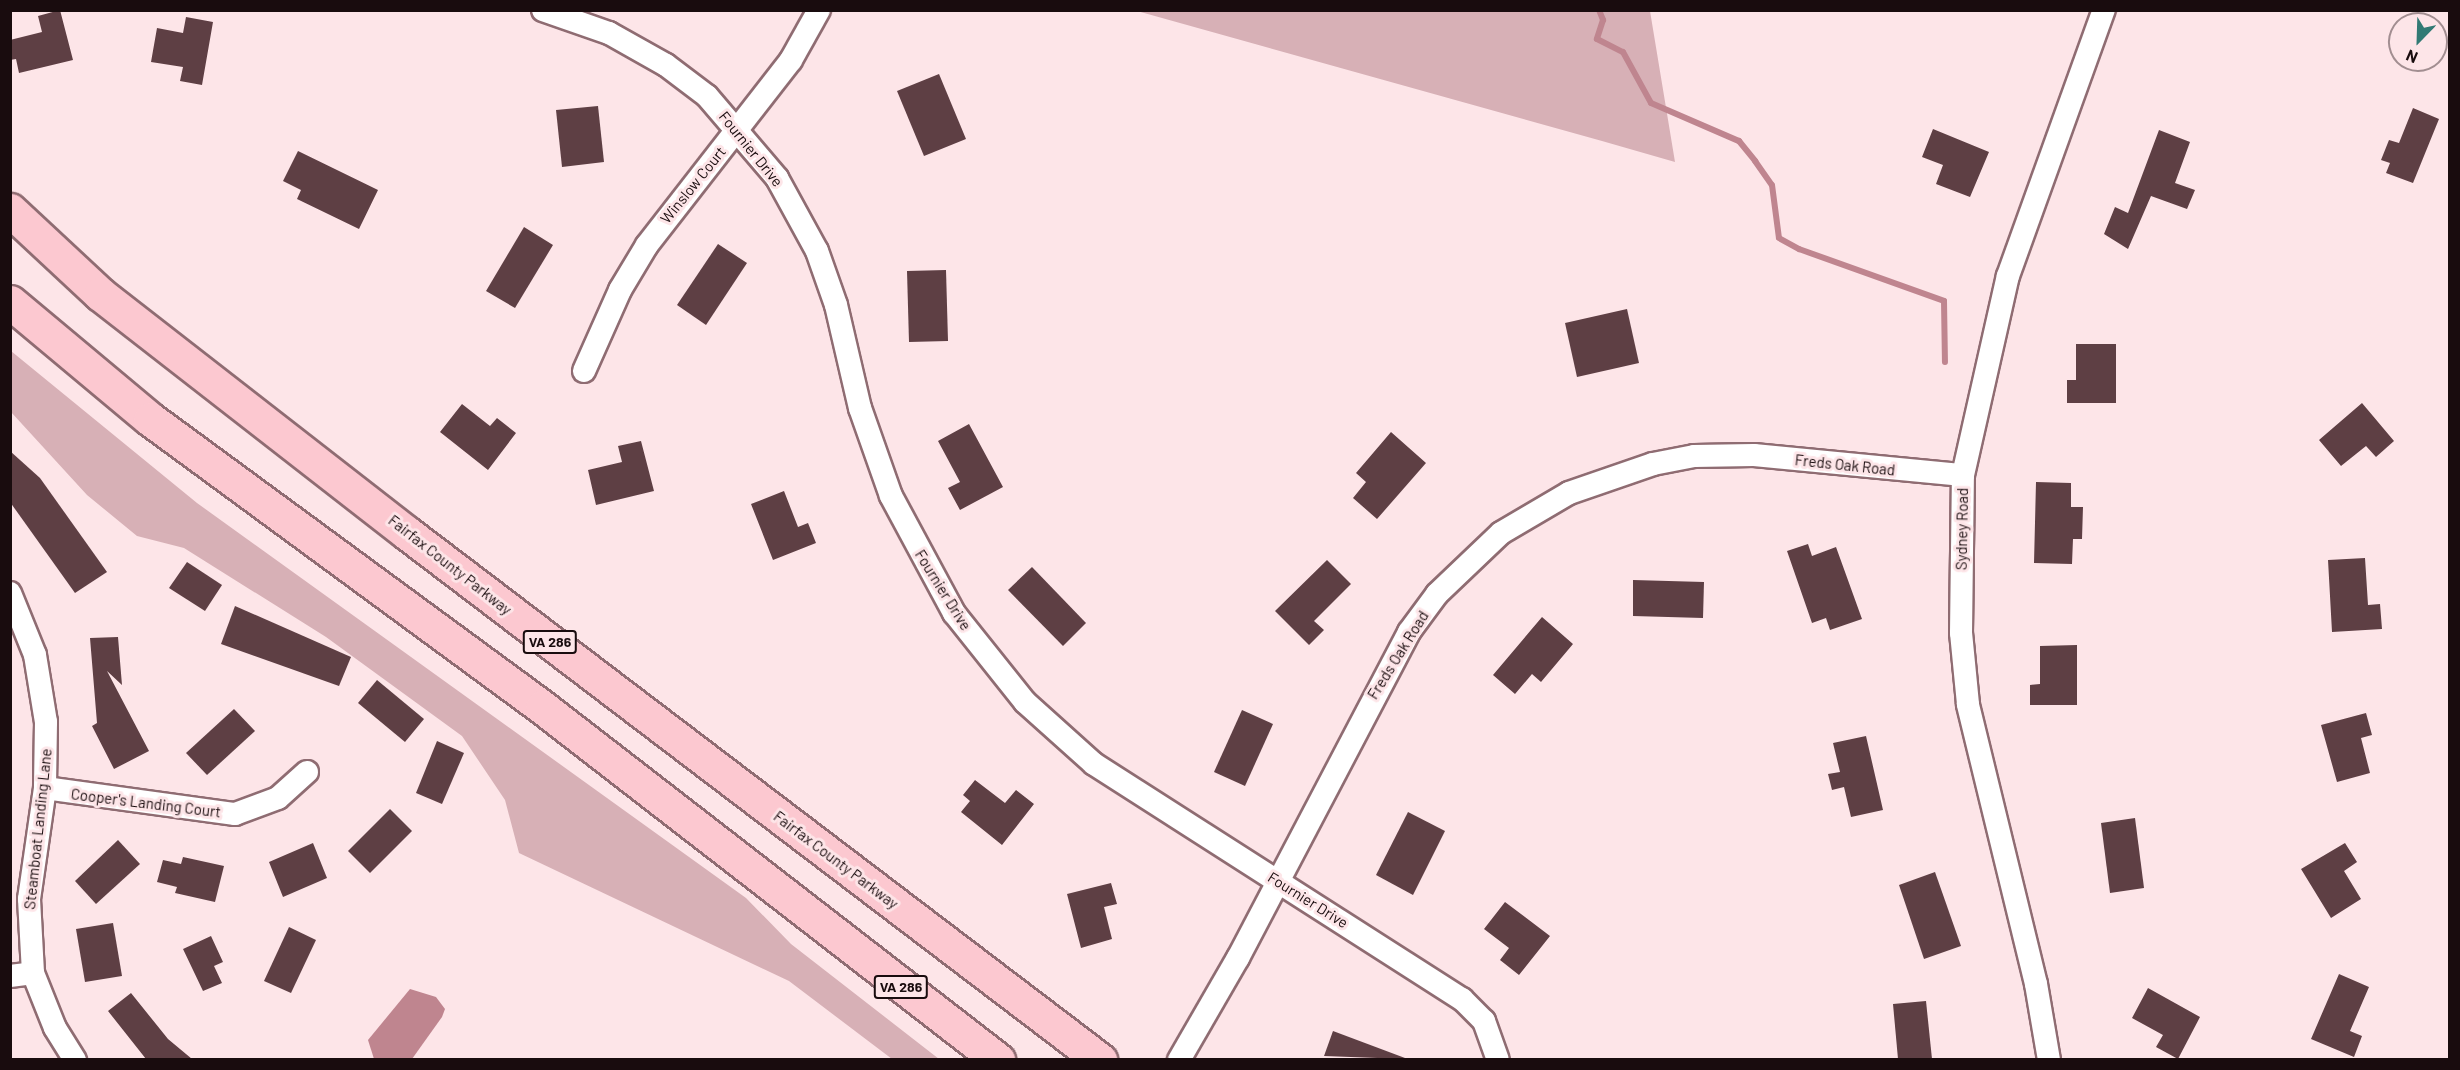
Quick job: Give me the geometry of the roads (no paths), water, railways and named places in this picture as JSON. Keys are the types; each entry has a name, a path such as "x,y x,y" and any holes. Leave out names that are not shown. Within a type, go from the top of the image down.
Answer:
{"highway":[{"name":"Fairfax County Parkway","path":"10,210 100,294 407,533 1100,1059"},
{"name":"VA 286","path":"10,302 150,419 542,707 998,1059"}],"street":[{"name":"Fournier Drive","path":"543,10 609,33 666,65 707,96 777,178 817,251 836,305 860,408 891,496 954,613 1026,702 1094,764 1462,999 1484,1022 1498,1059"},
{"name":"Winslow Court","path":"584,371 620,290 647,245 678,200 737,131 791,60 819,10"},
{"name":"Sydney Road","path":"2049,1059 2036,984 1968,704 1961,633 1963,475 2008,276 2104,10"},
{"name":"Freds Oak Road","path":"1179,1059 1278,881 1408,632 1464,566 1530,513 1604,479 1694,456 1754,455 1963,475"},
{"name":"Steamboat Landing Lane","path":"10,593 40,676 47,742 45,788 29,899 33,973 55,1028 75,1059"},
{"name":"Cooper's Landing Court","path":"45,788 235,813 278,798 307,772"},
{"path":"10,976 33,973"}],"waterway":[{"path":"1599,10 1603,20 1597,39 1623,52 1651,103 1739,141 1755,161 1772,185 1779,238 1799,249 1944,301 1945,362"}]}
